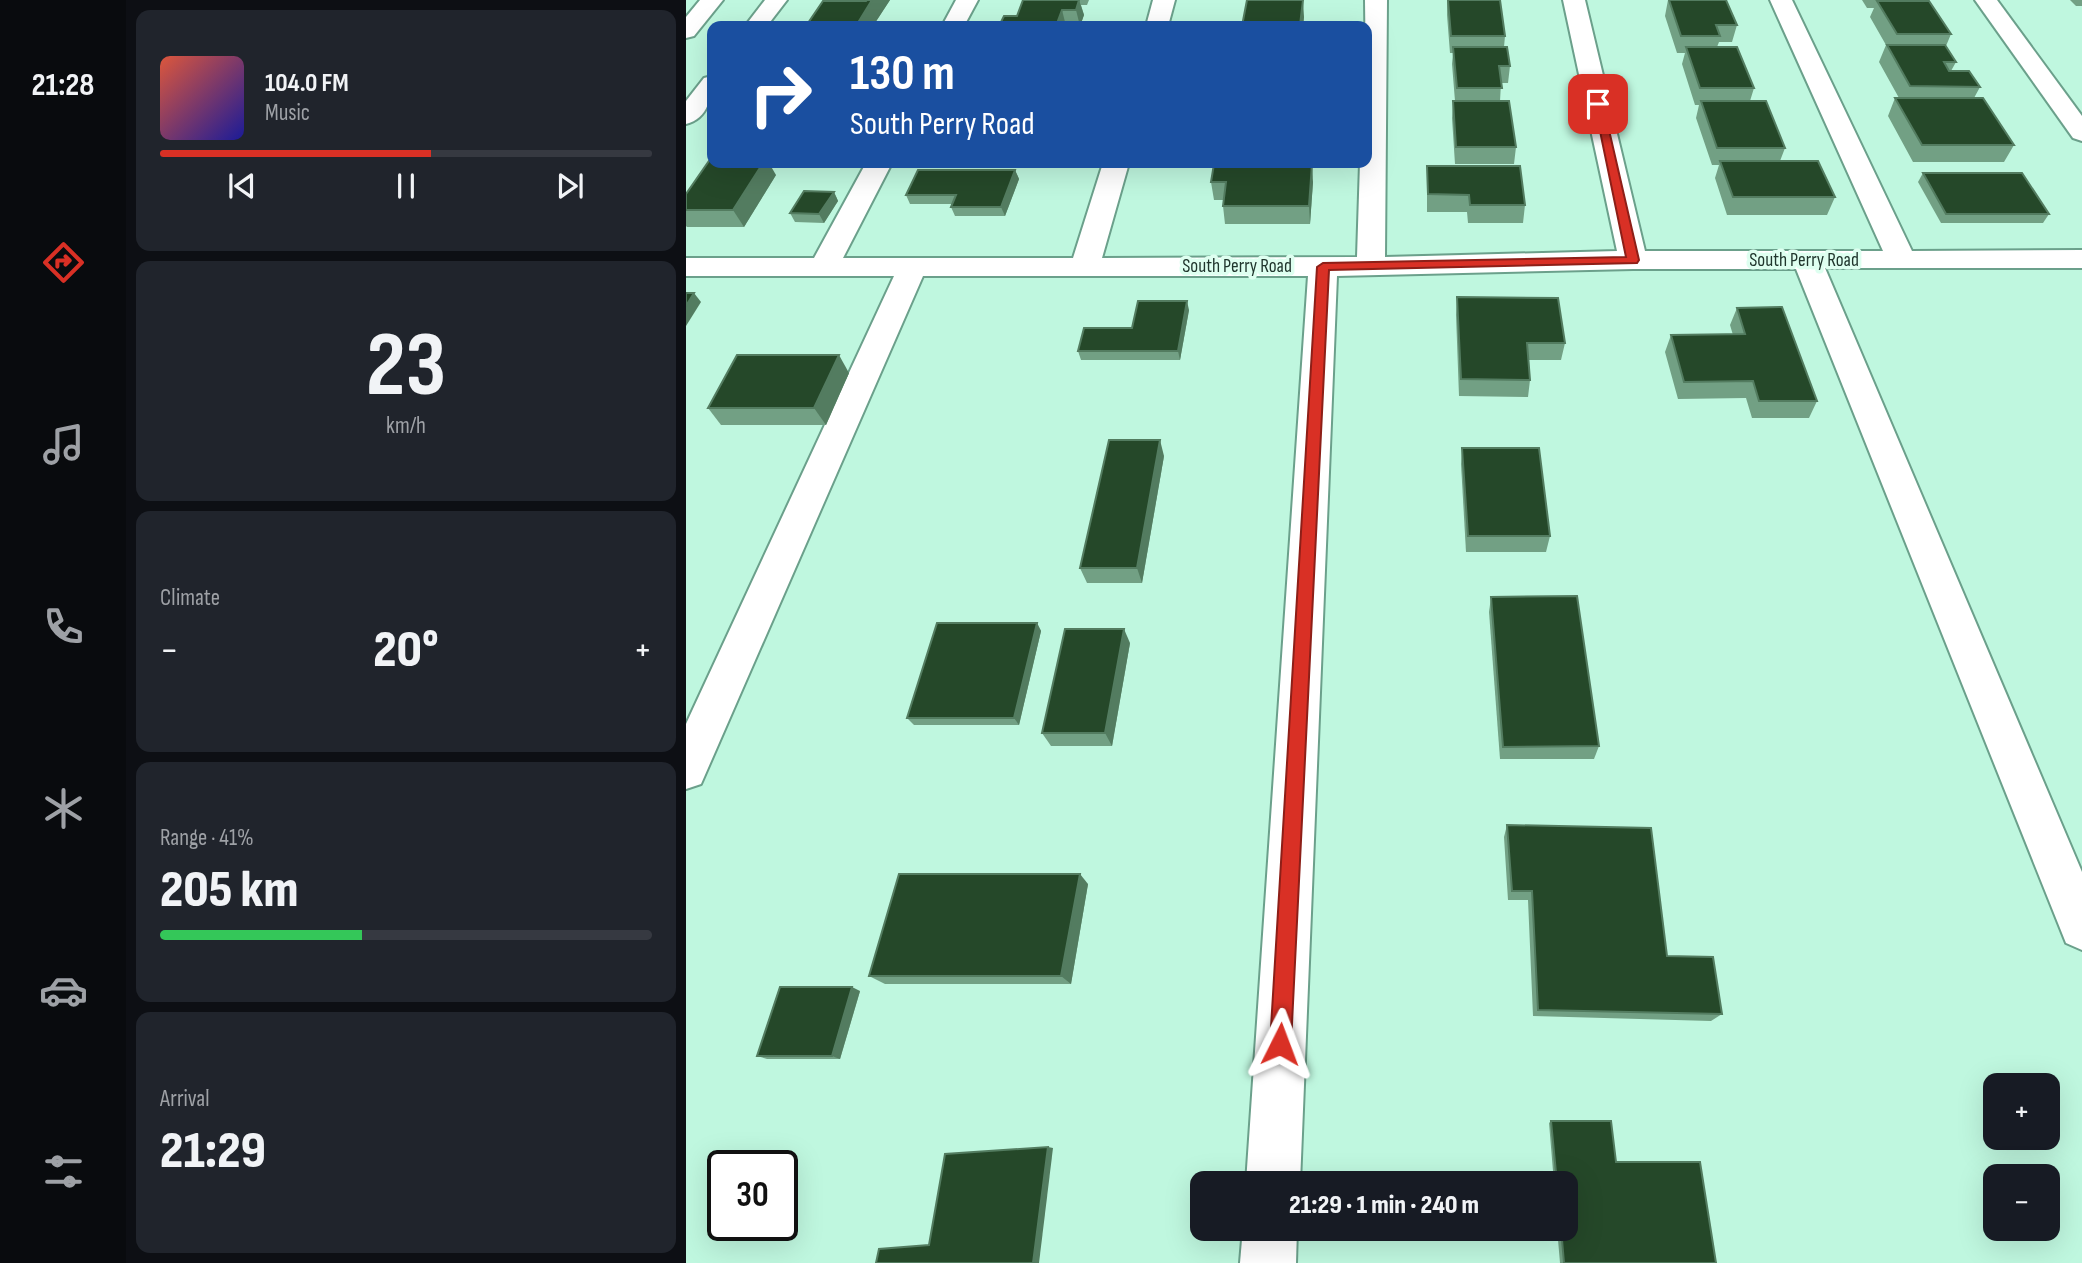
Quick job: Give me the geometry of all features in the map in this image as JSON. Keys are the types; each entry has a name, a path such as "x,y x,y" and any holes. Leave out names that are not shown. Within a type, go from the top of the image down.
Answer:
{"street":[{"path":"686,31 712,0"},
{"path":"759,21 776,0"},
{"path":"956,21 967,0"},
{"path":"1158,21 1164,0"},
{"path":"1371,266 1376,0"},
{"path":"1574,0 1633,260"},
{"path":"1781,0 1902,260"},
{"path":"1986,0 2082,133"},
{"path":"686,117 707,90"},
{"path":"824,266 876,168"},
{"path":"1084,266 1114,168"},
{"name":"South Perry Road","path":"686,267 1323,267 1633,260 2082,259"},
{"path":"1807,260 2082,928"},
{"path":"686,770 914,266"},
{"path":"1274,1171 1323,267"},
{"path":"1268,1263 1269,1241"}],"building":[{"path":"872,0 859,21 809,21 823,1"},
{"path":"1023,0 1079,0 1076,10 1062,10 1058,21 1002,21 1004,16 1017,16"},
{"path":"1247,0 1303,0 1300,21 1243,21"},
{"path":"1448,0 1500,0 1505,36 1451,36"},
{"path":"1669,0 1726,0 1737,25 1716,25 1720,36 1681,36"},
{"path":"1877,1 1929,1 1951,34 1897,34"},
{"path":"1887,45 1945,45 1956,62 1944,62 1949,71 1969,71 1980,87 1910,86"},
{"path":"1453,47 1507,47 1510,66 1499,66 1502,88 1457,88"},
{"path":"1686,47 1737,47 1754,88 1700,88"},
{"path":"1895,98 1983,98 2014,145 1922,145"},
{"path":"1453,101 1509,101 1516,147 1456,147"},
{"path":"1701,101 1766,101 1785,148 1717,148"},
{"path":"1720,161 1818,161 1835,197 1733,197"},
{"path":"707,164 707,168 760,168 733,210 686,210 686,194"},
{"path":"1427,166 1520,166 1525,205 1470,205 1469,195 1428,194"},
{"path":"1213,168 1312,168 1309,206 1223,206 1226,182 1211,182"},
{"path":"918,170 1015,170 1001,207 951,207 956,195 906,195"},
{"path":"1923,173 2022,173 2049,214 1946,214"},
{"path":"804,191 834,192 819,214 790,213"},
{"path":"686,293 694,293 686,306"},
{"path":"1457,297 1558,298 1565,343 1527,343 1530,380 1461,379"},
{"path":"1138,301 1187,301 1178,351 1078,351 1084,328 1132,328"},
{"path":"1782,307 1817,401 1759,401 1753,381 1684,382 1671,335 1745,334 1737,308"},
{"path":"737,355 839,355 814,408 708,408"},
{"path":"1109,440 1160,440 1137,568 1080,568"},
{"path":"1462,448 1539,448 1550,536 1468,536"},
{"path":"1577,596 1599,746 1503,747 1491,597"},
{"path":"937,623 1037,623 1014,718 907,718"},
{"path":"1065,629 1124,629 1105,733 1042,733"},
{"path":"1507,825 1651,828 1667,956 1713,957 1722,1014 1538,1010 1532,891 1512,891"},
{"path":"899,874 1080,874 1061,976 869,976"},
{"path":"780,987 852,987 832,1056 757,1056"},
{"path":"1551,1121 1611,1121 1616,1162 1700,1162 1716,1263 1564,1263 1562,1241 1578,1241 1578,1171 1556,1171"},
{"path":"1048,1147 1033,1263 876,1263 879,1249 929,1245 945,1154"}],"route":[{"path":"1280,1044 1323,267 1633,260 1598,104"}]}
